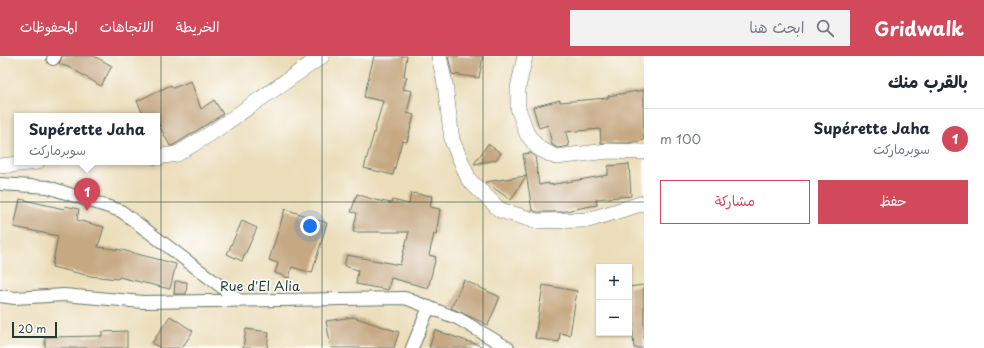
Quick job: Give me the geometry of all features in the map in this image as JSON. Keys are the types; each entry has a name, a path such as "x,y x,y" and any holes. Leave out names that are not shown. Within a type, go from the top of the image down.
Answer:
{"street":[{"path":"160,157 177,154 210,134 322,56"},
{"path":"439,56 445,84 452,140 469,180 500,210 536,221 588,220 644,203"},
{"path":"525,56 518,88 518,108 527,134 538,148 556,156 608,151 644,152"},
{"path":"0,166 14,164"},
{"path":"0,184 48,188 121,211 240,301"},
{"name":"Rue d'El Alia","path":"0,296 15,298 64,295 143,302 405,298 459,319 508,348"},
{"path":"412,348 429,307"}],"building":[{"path":"62,56 94,56 112,66 101,86 71,68 59,64"},
{"path":"374,56 407,56 404,76 407,77 403,89 412,91 407,113 414,115 407,142 402,141 393,175 364,168 383,101 364,97"},
{"path":"448,56 483,56 479,78 452,74"},
{"path":"191,81 201,109 214,100 223,114 174,145 170,146 160,127 160,113 143,113 137,101 171,85 173,88"},
{"path":"644,90 644,140 628,143 601,143 600,129 566,132 569,146 558,148 552,145 548,125 539,128 533,107 560,100 560,102 608,98 608,96"},
{"path":"488,144 501,153 496,160 474,164"},
{"path":"531,153 535,156 539,185 549,183 549,185 608,175 608,166 629,164 631,196 596,199 597,205 560,212 537,212 532,210 523,154"},
{"path":"526,176 511,200 485,182"},
{"path":"411,193 432,196 430,207 440,209 436,235 434,234 429,255 436,257 428,288 391,278 388,290 356,284 358,270 344,266 347,255 400,265 409,232 353,232 357,213 351,212 357,194 375,200 391,203 392,200 409,204"},
{"path":"20,199 64,209 65,206 79,209 77,220 104,227 98,247 122,250 176,264 170,289 119,277 118,279 90,276 52,267 58,236 14,227"},
{"path":"285,209 327,223 312,273 292,267 289,278 275,273 278,263 269,260"},
{"path":"242,221 257,228 242,261 227,254"},
{"path":"464,280 500,297 488,325 451,308"},
{"path":"175,281 187,282 186,294 174,294"},
{"path":"543,285 577,291 570,335 560,333 559,342 535,338"},
{"path":"644,285 644,348 634,348 632,324 632,287"},
{"path":"170,316 193,331 182,348 160,348 152,343"},
{"path":"353,317 399,332 394,348 331,348 326,321"},
{"path":"246,329 269,332 267,348 243,348"},
{"path":"435,330 481,346 481,348 429,348"},
{"path":"127,331 127,348 45,348 45,337 102,336 102,332"}],"place":[{"name":"Supérette Jaha","path":"87,211"}]}
